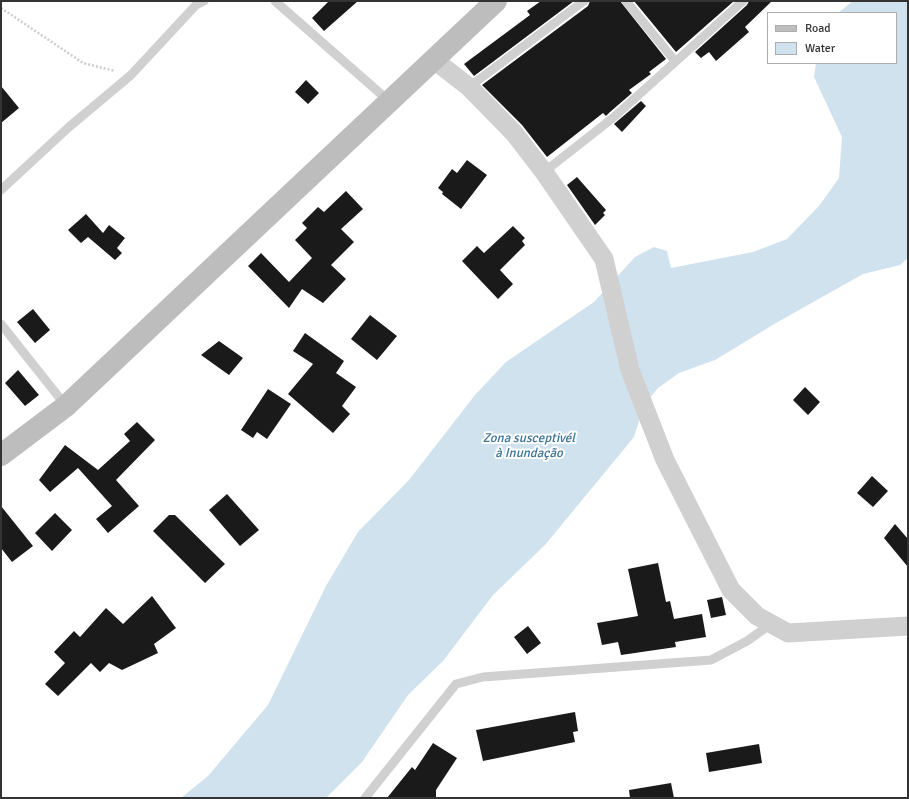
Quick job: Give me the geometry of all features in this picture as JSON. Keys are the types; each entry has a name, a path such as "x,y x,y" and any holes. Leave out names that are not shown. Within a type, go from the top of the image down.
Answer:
{"main road":[{"path":"1,454 66,406 496,1"}],"street":[{"path":"434,60 469,87 514,133 544,172 604,259 630,370 665,460 731,590 757,616 788,633 908,626"}],"lane":[{"path":"1,190 69,128 131,76 196,5 204,1"},
{"path":"275,1 390,102"},
{"path":"469,87 584,1"},
{"path":"626,1 675,61"},
{"path":"544,172 614,117 743,1"},
{"path":"1,324 66,406"},
{"path":"365,798 456,684 483,677 711,660 748,641 771,624"}],"path":[{"path":"1,8 84,63 131,76"}],"water":[{"name":"Zona susceptivél à Inundação","path":"853,1 908,1 908,258 900,265 863,274 776,323 715,360 679,373 658,388 644,405 634,437 545,545 493,595 443,661 408,695 362,762 326,798 181,798 208,776 268,705 326,586 358,532 409,480 475,395 506,362 594,302 635,257 654,247 667,251 671,268 753,252 787,239 819,206 839,178 842,137 814,77 816,64 897,64 897,12 839,12"}],"building":[{"path":"329,1 358,1 324,31 312,18"},
{"path":"541,1 574,1 474,76 464,64 530,15 527,11"},
{"path":"590,1 620,1 666,59 649,72 651,74 629,90 632,93 606,116 603,113 547,157 522,125 482,85 588,6"},
{"path":"634,1 734,1 676,52"},
{"path":"749,1 772,1 745,27 749,32 716,61 709,52 701,58 695,52 747,5"},
{"path":"306,80 319,93 308,104 295,92"},
{"path":"1,86 19,108 1,123"},
{"path":"641,101 646,106 622,132 614,124"},
{"path":"467,160 487,175 461,209 442,194 443,192 438,188 452,169 457,173"},
{"path":"577,177 606,210 603,213 605,215 595,225 567,185"},
{"path":"346,191 363,209 341,229 354,242 331,265 346,279 323,303 302,289 289,308 248,266 261,253 289,282 312,258 295,240 307,228 302,223 318,207 324,212"},
{"path":"86,214 103,233 109,225 125,238 117,248 122,253 115,260 88,237 81,243 68,230"},
{"path":"513,226 525,238 522,241 525,245 500,270 513,284 498,299 462,261 477,246 484,253"},
{"path":"33,309 50,330 35,343 17,322"},
{"path":"370,315 397,336 377,360 351,339"},
{"path":"305,333 344,361 336,373 356,387 342,406 350,414 333,433 288,394 313,364 293,351"},
{"path":"219,341 243,358 229,375 201,355"},
{"path":"18,370 39,395 25,406 5,383"},
{"path":"805,387 820,402 808,415 793,400"},
{"path":"268,389 291,404 267,439 257,432 253,438 241,430"},
{"path":"137,422 155,440 116,480 139,506 108,533 96,519 112,506 78,468 50,492 39,480 65,445 98,470 130,441 124,434"},
{"path":"872,476 888,491 873,507 857,493"},
{"path":"227,494 259,530 240,546 209,510"},
{"path":"1,506 33,546 12,562 1,548"},
{"path":"55,513 72,530 52,551 35,533"},
{"path":"169,515 175,515 225,564 205,583 153,531"},
{"path":"895,524 908,539 908,567 884,538"},
{"path":"658,563 666,602 670,601 674,619 702,614 706,637 675,642 676,647 621,655 618,642 602,645 597,623 638,616 628,569"},
{"path":"152,596 176,628 154,644 158,653 122,670 109,663 100,672 91,663 58,696 45,684 65,663 54,652 74,631 80,637 106,608 123,624"},
{"path":"722,597 726,615 711,618 707,600"},
{"path":"528,626 541,643 527,654 514,637"},
{"path":"575,712 578,731 573,732 575,742 483,761 476,730"},
{"path":"433,743 457,758 436,790 436,798 387,798 412,767 415,770"},
{"path":"759,744 762,763 709,772 706,753"},
{"path":"671,783 674,798 630,798 629,790"}]}
